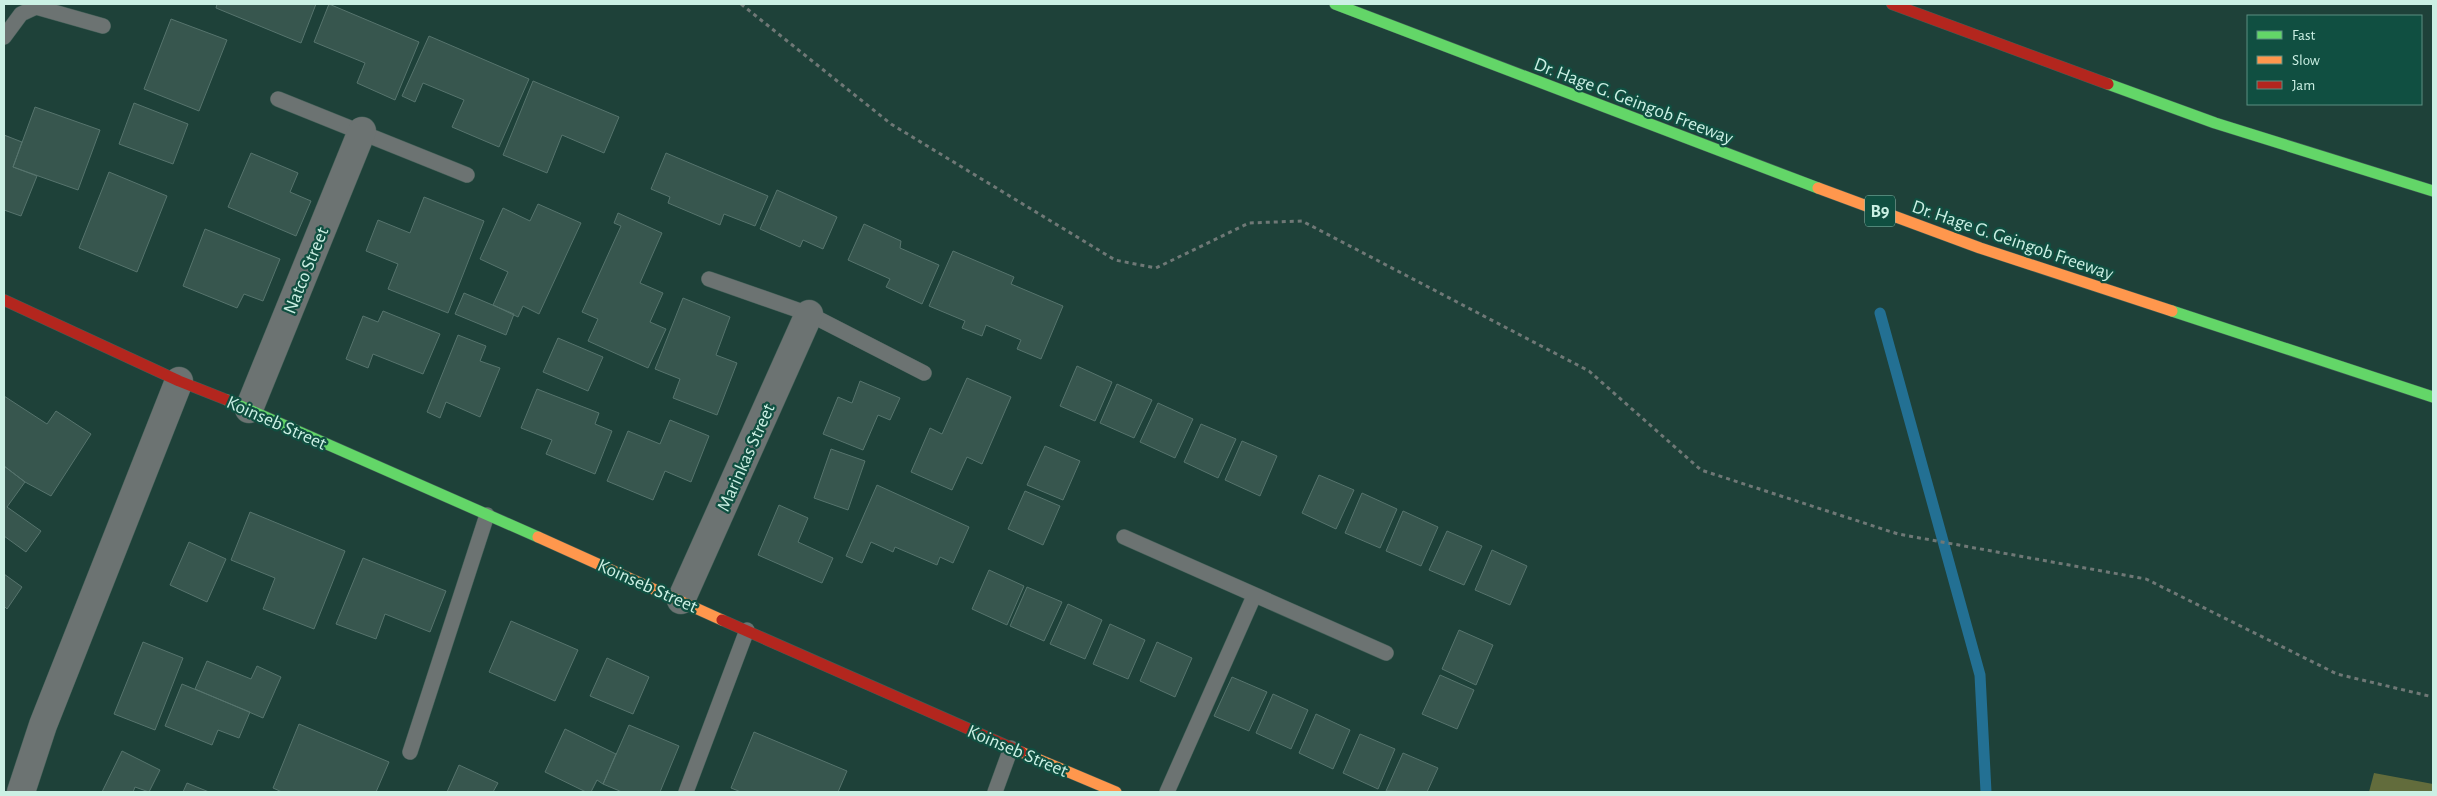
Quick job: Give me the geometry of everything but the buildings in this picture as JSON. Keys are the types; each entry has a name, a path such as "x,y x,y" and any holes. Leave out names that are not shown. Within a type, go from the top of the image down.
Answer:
{"main road":[{"name":"Dr. Hage G. Geingob Freeway","path":"1335,4 1586,101 1980,248 2433,397"},
{"path":"1892,4 2215,123 2433,191"},
{"name":"Koinseb Street","path":"4,300 179,381 249,409 1011,748 1116,792"}],"street":[{"name":"Natco Street","path":"249,409 362,131"},
{"name":"Marinkas Street","path":"681,600 809,314"},
{"path":"21,792 43,725 179,381"}],"lane":[{"path":"4,37 20,14 36,7 103,26"},
{"path":"278,99 467,174"},
{"path":"709,279 809,314 924,372"},
{"path":"410,752 487,515"},
{"path":"1124,537 1386,653"},
{"path":"1167,792 1254,596"},
{"path":"686,792 747,630"},
{"path":"995,792 1011,748"}],"path":[{"path":"741,4 890,124 1115,260 1156,268 1249,223 1302,221 1589,371 1701,470 1898,534 2025,556 2065,566 2146,579 2337,674 2433,697"}],"green space":[{"path":"2374,773 2433,784 2433,792 2369,792"}],"waterway":[{"path":"1880,313 1980,675 1986,792"}],"traffic: fast":[{"path":"1335,4 1818,188"},
{"path":"2108,84 2215,123 2433,191"},
{"path":"2172,311 2433,397"},
{"path":"227,400 538,537"}],"traffic: slow":[{"path":"1818,188 1980,248 2172,311"},
{"path":"538,537 722,620"},
{"path":"1021,752 1116,792"}],"traffic: jam":[{"path":"1892,4 2108,84"},
{"path":"4,300 179,381 227,400"},
{"path":"722,620 1021,752"}]}
